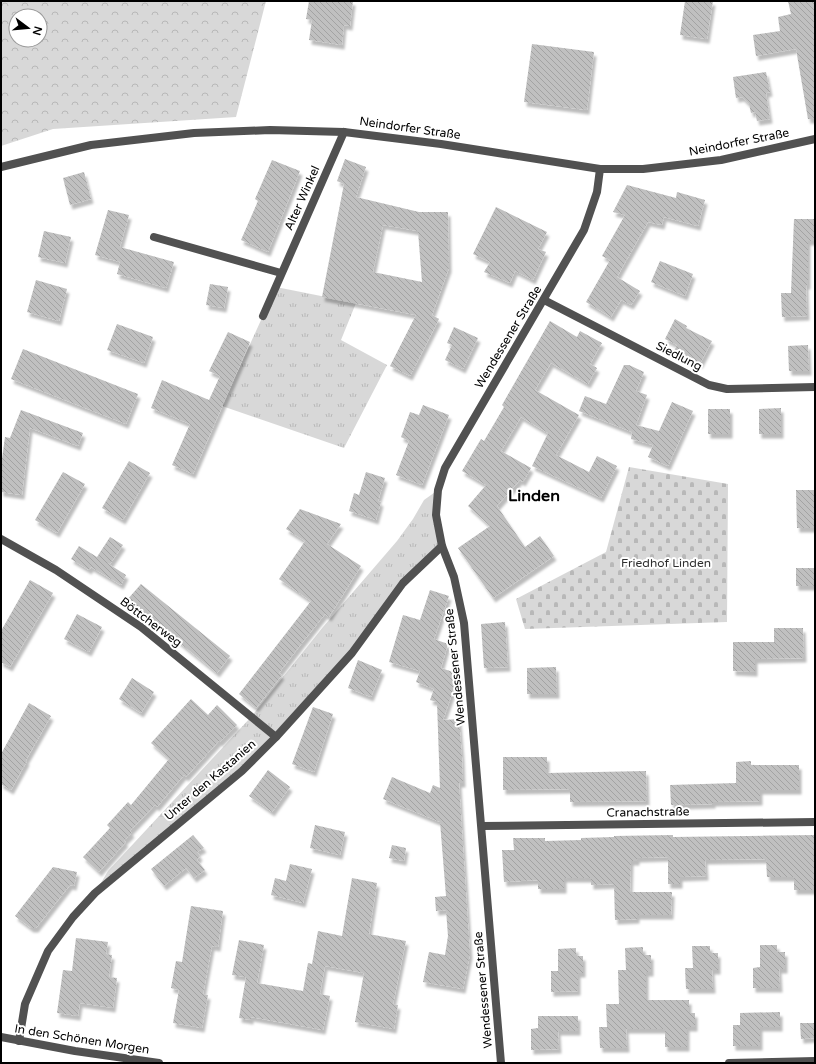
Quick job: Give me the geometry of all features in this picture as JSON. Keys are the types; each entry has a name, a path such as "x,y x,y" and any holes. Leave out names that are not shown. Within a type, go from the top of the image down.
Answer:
{"street":[{"name":"Neindorfer Straße","path":"1,167 92,145 194,133 270,130 344,132 441,144 600,169 643,169 720,160 815,139"},
{"name":"Alter Winkel","path":"263,316 344,132"},
{"name":"Wendessener Straße","path":"501,1063 464,622 454,577 442,546 436,515 438,490 445,468 584,230 597,192 600,169"},
{"path":"154,237 281,273"},
{"name":"Siedlung","path":"544,300 709,385 727,389 815,387"},
{"name":"Böttcherweg","path":"1,539 67,577 141,627 276,738"},
{"name":"Unter den Kastanien","path":"19,1041 24,1004 48,951 73,917 103,887 242,771 276,738 352,653 403,583 442,546"},
{"name":"Cranachstraße","path":"482,826 815,822"},
{"name":"In den Schönen Morgen","path":"1,1037 124,1059 159,1063"},
{"path":"729,1063 815,1061"}],"green space":[{"path":"1,1 266,1 236,117 53,129 1,146"},
{"path":"276,287 356,303 341,340 387,365 344,448 222,406"},
{"name":"Friedhof Linden","path":"629,467 728,484 727,622 525,629 516,599 606,552"},
{"path":"438,490 442,546 403,583 352,653 276,737 95,893 108,871 251,717 323,627 397,541 413,519 424,500"}],"building":[{"path":"309,1 353,1 350,26 344,25 342,45 309,40 312,20 306,19"},
{"path":"685,1 713,1 707,39 680,35"},
{"path":"788,1 815,1 815,119 808,119 796,49 756,56 753,35 780,31 778,17 791,14"},
{"path":"532,44 594,52 587,110 524,102"},
{"path":"766,72 770,92 766,93 770,119 757,121 755,112 751,113 749,104 742,97 736,98 733,77"},
{"path":"345,159 366,167 356,197 419,212 448,212 449,268 432,315 439,319 410,376 390,366 416,315 322,297 344,184 337,181","holes":["383,225 418,231 422,282 373,272"]},
{"path":"272,160 300,171 268,252 241,240 258,201 255,199"},
{"path":"84,172 91,199 70,205 63,178"},
{"path":"627,185 676,198 677,192 705,200 698,226 664,217 662,225 648,222 617,277 640,291 631,305 621,300 611,317 586,302 610,260 602,256 625,215 613,212"},
{"path":"496,207 547,232 538,249 546,252 533,280 515,271 510,283 484,272 490,262 473,254"},
{"path":"108,210 129,215 120,247 174,262 166,288 117,274 120,262 95,255"},
{"path":"794,219 815,219 815,241 808,241 808,285 806,285 807,316 782,317 781,293 791,293"},
{"path":"44,231 71,237 65,263 38,257"},
{"path":"660,261 693,274 685,296 651,282"},
{"path":"36,280 67,289 59,321 27,312"},
{"path":"210,284 228,287 224,308 206,305"},
{"path":"675,319 687,326 686,328 712,341 700,364 674,351 677,345 665,339"},
{"path":"550,321 577,337 580,331 602,343 590,364 597,368 588,384 551,363 535,390 579,415 556,455 589,472 597,456 617,466 601,498 532,466 548,433 521,417 501,451 531,468 523,482 520,480 497,506 525,547 540,536 554,556 493,598 458,548 490,526 468,506 486,485 462,471 481,439 484,441 504,407 502,405"},
{"path":"117,324 153,337 144,363 107,350"},
{"path":"454,327 478,338 463,369 445,360 452,345 447,343"},
{"path":"228,332 250,342 193,474 172,465 190,424 151,408 162,380 209,400 220,376 209,371"},
{"path":"808,345 809,371 789,371 788,346"},
{"path":"23,349 138,394 126,424 11,379"},
{"path":"624,365 629,365 644,372 636,391 647,395 636,425 659,431 672,402 693,411 668,466 648,457 653,445 631,439 632,432 579,411 585,396 606,404"},
{"path":"423,405 449,415 422,485 396,475 409,441 401,437 410,412 419,415"},
{"path":"781,408 781,434 759,434 759,409"},
{"path":"708,409 730,409 730,434 708,434"},
{"path":"21,410 83,433 78,446 30,428 22,495 1,492 1,466 5,437 10,438"},
{"path":"129,461 150,473 123,520 102,508"},
{"path":"63,472 85,484 57,533 35,520"},
{"path":"366,472 385,478 378,501 381,502 376,520 349,511 354,493 359,495"},
{"path":"796,490 815,490 815,528 797,528"},
{"path":"300,509 341,524 327,544 361,566 329,617 325,614 279,673 282,675 256,708 239,694 311,601 279,579 305,541 286,529"},
{"path":"110,537 123,545 110,564 107,563 126,575 121,585 91,567 89,570 71,559 79,546 97,557"},
{"path":"796,568 815,568 815,586 796,586"},
{"path":"30,580 53,593 10,667 1,662 1,631"},
{"path":"141,584 230,656 217,673 127,600"},
{"path":"430,590 449,596 434,639 448,644 441,668 459,674 443,720 459,719 462,757 463,783 459,783 470,954 463,989 423,982 429,952 445,955 448,936 446,910 436,911 435,897 446,896 440,822 383,799 392,777 430,793 433,785 440,788 437,702 430,700 434,689 416,682 420,671 389,662 403,615 420,620"},
{"path":"77,614 102,627 89,652 64,639"},
{"path":"505,622 508,667 484,668 481,624"},
{"path":"774,628 803,628 804,658 755,659 755,672 733,671 733,642 774,642"},
{"path":"358,660 382,670 371,697 348,688"},
{"path":"556,667 557,694 527,694 527,668"},
{"path":"132,678 154,692 141,713 119,699"},
{"path":"191,699 208,715 217,705 237,725 220,742 219,741 186,777 184,775 157,807 155,805 130,831 132,833 124,841 126,842 99,872 83,857 110,828 107,825 128,802 131,805 169,759 151,743"},
{"path":"29,703 51,716 11,790 1,784 1,754"},
{"path":"313,707 333,714 314,772 292,764"},
{"path":"503,757 547,757 547,773 646,771 647,801 570,802 570,789 503,790"},
{"path":"751,761 751,765 799,765 799,790 760,790 760,801 671,805 670,785 736,783 736,762"},
{"path":"268,770 290,787 272,812 249,796"},
{"path":"315,825 345,832 340,855 310,848"},
{"path":"193,835 204,848 197,852 200,856 197,860 205,870 194,878 186,868 164,886 151,869"},
{"path":"673,835 673,837 815,835 815,890 794,890 794,877 767,877 766,859 705,860 706,876 680,877 680,884 668,884 668,857 637,858 637,861 631,861 630,892 672,892 671,915 637,915 637,919 615,920 614,884 591,885 591,878 564,878 564,889 538,889 538,880 504,882 502,850 514,850 513,838 545,838 545,841 581,840 581,838 614,836"},
{"path":"392,845 406,848 404,861 389,858"},
{"path":"290,864 312,869 303,903 271,895 275,878 286,881"},
{"path":"53,867 77,872 74,886 70,885 36,928 31,928 15,916"},
{"path":"352,878 377,883 369,934 406,941 393,1004 398,1005 394,1029 355,1022 364,973 325,966 320,994 330,996 323,1030 251,1017 251,1020 239,1018 246,977 232,975 239,940 264,945 257,983 303,991 308,963 312,964 318,931 342,936"},
{"path":"191,906 223,911 218,947 212,946 203,994 208,995 202,1028 173,1023 179,990 171,988 176,961 182,962"},
{"path":"76,938 108,942 106,954 112,955 109,977 117,978 113,1008 80,1003 78,1016 57,1013 63,970 72,971"},
{"path":"760,945 777,945 777,952 785,952 785,969 779,969 780,988 753,988 753,968 760,967"},
{"path":"692,946 710,946 710,953 718,953 718,970 712,970 713,989 686,989 685,968 693,968"},
{"path":"643,947 643,955 651,955 651,972 646,972 646,1000 689,1000 689,1013 695,1013 695,1027 687,1027 687,1047 665,1047 665,1029 626,1029 627,1048 600,1048 599,1027 607,1027 606,1004 619,1004 618,970 626,970 625,948"},
{"path":"576,948 576,956 583,956 583,973 578,973 578,991 551,992 551,971 558,971 558,949"},
{"path":"780,1012 780,1027 760,1027 760,1046 733,1046 733,1025 740,1025 740,1013"},
{"path":"538,1016 578,1016 578,1031 558,1031 559,1049 531,1050 531,1029 538,1028"},
{"path":"800,1023 815,1023 815,1038 801,1039"}],"district":[{"name":"Linden","path":"534,495"}]}
